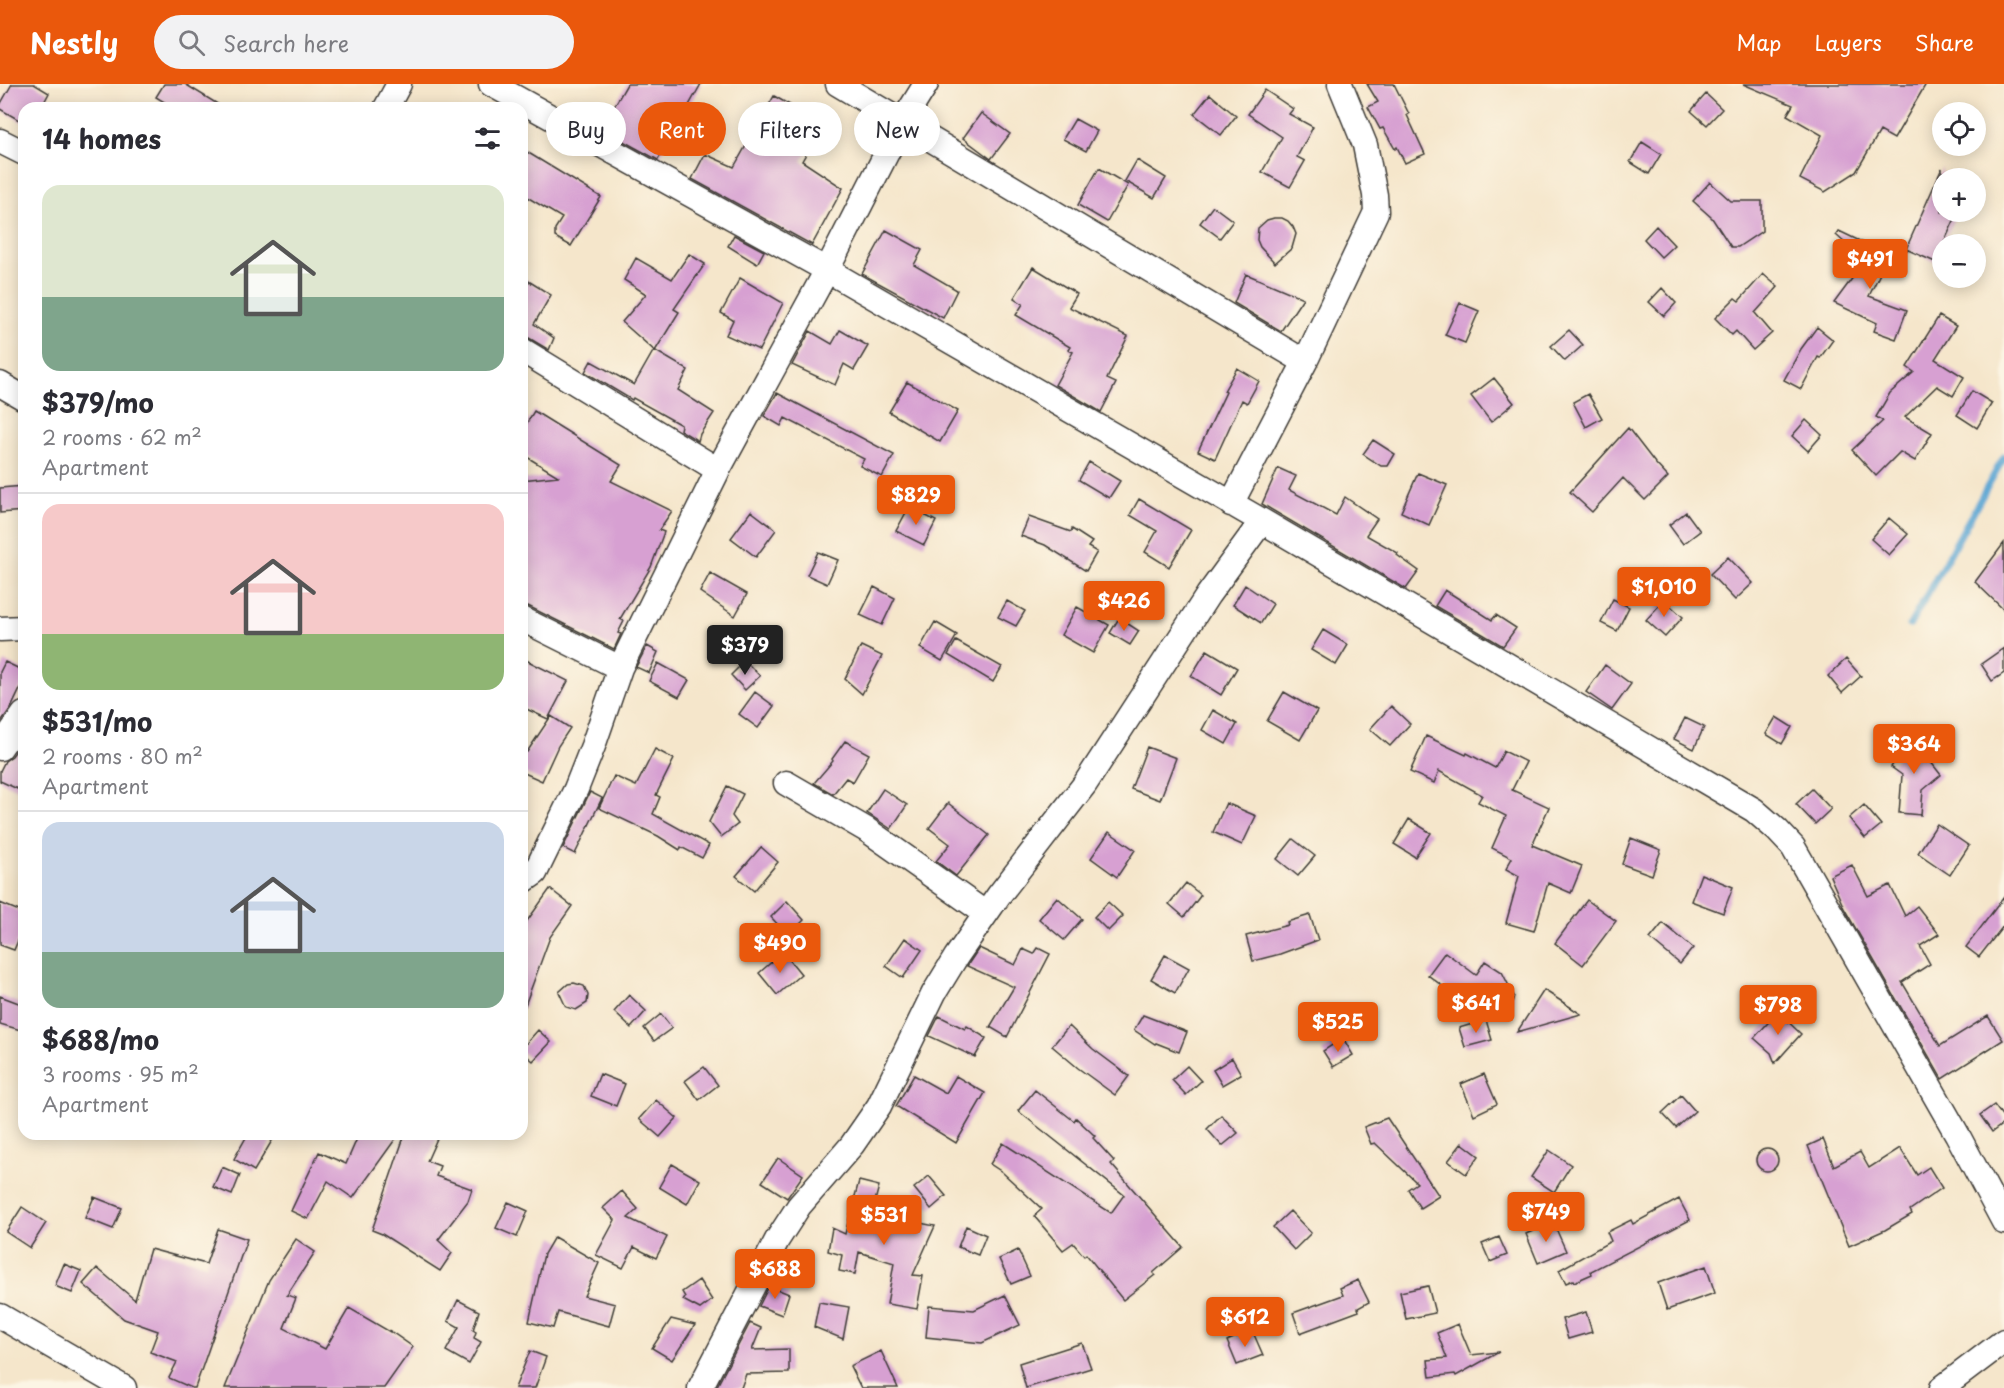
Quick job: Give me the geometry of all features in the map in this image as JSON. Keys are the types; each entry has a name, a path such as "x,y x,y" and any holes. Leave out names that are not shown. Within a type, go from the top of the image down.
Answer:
{"street":[{"path":"389,102 399,84"},
{"path":"491,84 524,102"},
{"path":"838,84 870,102"},
{"path":"915,102 926,84"},
{"path":"1231,504 1305,362 1376,212 1376,195 1365,146 1340,84"},
{"path":"528,104 827,270 1262,521 1744,804 1777,830 1793,848 1957,1134 2004,1221"},
{"path":"0,141 18,150"},
{"path":"940,143 1305,362"},
{"path":"528,878 536,873 576,789 620,668 718,470 827,270 885,156"},
{"path":"528,354 718,470"},
{"path":"0,384 18,395"},
{"path":"700,1388 718,1349 777,1240 799,1206 852,1145 879,1106 934,993 986,913 1085,784 1208,595 1262,521"},
{"path":"528,622 620,668"},
{"path":"0,629 18,628"},
{"path":"0,748 18,722"},
{"path":"786,783 867,830 986,913"},
{"path":"0,1316 124,1388"},
{"path":"1942,1388 2004,1341"}],"building":[{"path":"12,84 34,84 49,93 44,102 18,102 18,120 0,109"},
{"path":"164,84 185,84 214,102 164,102 156,97"},
{"path":"627,84 701,84 691,102 638,102 638,149 626,143 626,102 617,102"},
{"path":"1367,84 1394,84 1425,154 1405,163 1397,147 1395,149 1383,128 1380,129 1368,107 1378,102"},
{"path":"1743,84 1926,84 1894,139 1880,131 1856,172 1825,192 1800,179 1822,135 1787,115 1793,105"},
{"path":"1265,90 1293,109 1289,114 1313,127 1297,157 1305,161 1290,187 1262,172 1282,137 1248,114"},
{"path":"1210,94 1236,116 1221,135 1194,114"},
{"path":"1706,94 1722,109 1707,125 1691,111"},
{"path":"774,96 784,102 771,102"},
{"path":"981,113 1010,134 991,159 963,138"},
{"path":"1075,119 1097,131 1086,151 1063,139"},
{"path":"1642,142 1661,154 1649,174 1630,162"},
{"path":"528,153 601,197 571,246 555,237 555,229 562,218 528,198"},
{"path":"704,156 709,156 734,167 740,156 805,156 802,161 843,188 812,245 692,179"},
{"path":"1137,160 1166,178 1154,198 1125,181"},
{"path":"1099,168 1128,185 1107,222 1078,205"},
{"path":"1710,182 1731,201 1762,201 1762,231 1738,247 1731,247 1712,218 1693,201"},
{"path":"1932,190 1932,222 1953,222 1948,234 1932,234 1932,261 1906,249"},
{"path":"1213,206 1233,221 1220,238 1200,223"},
{"path":"1274,218 1288,221 1296,234 1292,248 1275,263 1260,247 1257,240 1258,228 1267,220"},
{"path":"1656,226 1674,245 1661,257 1644,239"},
{"path":"886,230 922,250 914,265 957,290 943,318 862,274"},
{"path":"1839,231 1889,255 1869,296 1907,310 1896,339 1874,331 1877,323 1834,303 1865,261 1836,235"},
{"path":"734,235 764,251 757,264 728,246"},
{"path":"689,254 705,264 674,309 679,312 655,351 622,322 646,294 624,280 636,258 672,279"},
{"path":"1033,267 1077,294 1069,307 1128,336 1107,379 1116,383 1101,412 1055,385 1073,352 1068,350 1070,347 1016,315 1023,304 1014,298"},
{"path":"1246,274 1303,298 1281,331 1234,303"},
{"path":"1763,274 1778,287 1755,313 1772,333 1753,350 1736,331 1732,335 1715,318 1735,298 1739,301"},
{"path":"740,278 783,303 759,350 726,335 733,320 721,313"},
{"path":"528,281 551,295 534,324 554,338 549,350 529,338"},
{"path":"1662,288 1676,303 1664,316 1649,302"},
{"path":"1460,303 1479,311 1465,343 1445,335"},
{"path":"1939,316 1956,326 1935,359 1964,377 1953,396 1937,386 1905,417 1932,433 1915,461 1900,452 1876,476 1852,450 1883,421 1876,417 1890,393 1914,372 1907,367"},
{"path":"1817,327 1833,340 1820,358 1818,357 1801,389 1784,380 1801,349"},
{"path":"840,330 868,346 854,370 844,364 835,385 792,365 810,331 832,344"},
{"path":"1569,330 1583,345 1565,361 1551,346"},
{"path":"654,350 688,370 678,390 714,413 698,441 680,430 681,425 585,372 591,361 634,385"},
{"path":"1237,368 1259,381 1247,403 1242,400 1215,459 1198,451 1226,392 1224,391"},
{"path":"1494,378 1514,403 1491,422 1471,396"},
{"path":"907,382 958,411 940,442 889,412"},
{"path":"1972,391 1992,403 1977,428 1957,415"},
{"path":"777,393 894,455 882,477 860,466 864,459 785,418 781,426 764,416"},
{"path":"1588,394 1602,418 1586,427 1573,402"},
{"path":"534,411 621,465 611,481 672,511 659,530 664,532 651,567 620,619 624,621 614,649 528,606 528,479 558,476 528,458 528,421"},
{"path":"1806,420 1822,435 1808,451 1792,436"},
{"path":"1628,428 1668,477 1645,500 1623,478 1592,512 1570,492"},
{"path":"1373,440 1395,454 1388,466 1381,466 1363,454"},
{"path":"1089,462 1120,481 1109,498 1079,480"},
{"path":"1278,468 1296,476 1289,490 1336,515 1345,497 1377,519 1366,535 1398,553 1397,555 1419,571 1406,589 1262,504"},
{"path":"1418,473 1447,485 1429,525 1401,512"},
{"path":"18,486 18,512 0,513 0,488"},
{"path":"1139,499 1191,530 1169,567 1145,552 1157,531 1130,515"},
{"path":"909,507 936,521 924,545 896,531"},
{"path":"751,511 776,530 756,557 731,538"},
{"path":"1686,512 1700,531 1683,544 1669,525"},
{"path":"1029,517 1071,532 1072,529 1092,542 1088,547 1097,552 1086,571 1045,545 1021,536"},
{"path":"1889,518 1908,534 1889,555 1871,539"},
{"path":"2004,543 2004,610 1975,582"},
{"path":"818,552 838,560 827,584 807,575"},
{"path":"1728,557 1753,583 1735,600 1710,574"},
{"path":"710,573 747,594 735,616 700,592"},
{"path":"1245,585 1273,604 1261,623 1233,605"},
{"path":"874,587 895,598 882,625 860,615"},
{"path":"1445,590 1492,620 1496,615 1516,628 1503,646 1435,606"},
{"path":"1613,599 1629,607 1617,631 1601,623"},
{"path":"1664,600 1683,617 1665,637 1646,620"},
{"path":"1007,601 1025,611 1016,626 998,617"},
{"path":"1077,607 1109,625 1093,653 1061,635"},
{"path":"1119,618 1139,631 1130,645 1110,633"},
{"path":"935,622 957,635 942,661 920,648"},
{"path":"1323,630 1348,645 1336,665 1311,650"},
{"path":"956,641 1002,667 993,682 948,655"},
{"path":"647,646 658,652 649,673 636,667"},
{"path":"861,646 882,656 862,694 845,679"},
{"path":"2004,648 2004,673 1992,681 1981,664"},
{"path":"1207,650 1237,668 1221,695 1191,676"},
{"path":"1846,659 1861,676 1842,693 1828,676"},
{"path":"528,661 568,681 548,719 528,710"},
{"path":"745,661 760,676 745,690 731,675"},
{"path":"5,662 18,668 18,693 0,723 0,672"},
{"path":"658,663 689,680 679,697 649,681"},
{"path":"1605,665 1631,684 1612,710 1586,692"},
{"path":"755,692 774,706 758,728 739,714"},
{"path":"1284,692 1317,711 1300,740 1267,721"},
{"path":"1391,706 1410,724 1390,746 1370,729"},
{"path":"1213,710 1237,724 1226,744 1202,730"},
{"path":"551,716 570,728 558,746 542,781 528,775 528,750"},
{"path":"1776,717 1792,727 1782,744 1766,734"},
{"path":"1685,718 1704,727 1694,749 1674,739"},
{"path":"1913,734 1928,744 1923,752 1941,775 1923,790 1921,815 1899,813 1902,775 1891,767"},
{"path":"1426,736 1466,755 1467,753 1495,768 1504,751 1526,762 1512,790 1549,807 1532,845 1582,866 1571,893 1548,883 1534,931 1506,923 1519,876 1506,869 1512,858 1492,848 1506,816 1478,802 1482,795 1439,771 1434,783 1410,772"},
{"path":"845,741 869,754 853,782 846,778 833,794 814,783 833,761 832,759"},
{"path":"1147,747 1176,758 1160,800 1131,789"},
{"path":"18,748 18,789 0,781 0,771 5,761"},
{"path":"655,749 674,759 656,795 660,797 653,814 709,845 702,858 681,847 680,850 658,836 599,808 614,776 636,786"},
{"path":"727,786 743,794 732,816 738,824 721,837 709,822"},
{"path":"883,789 907,805 891,829 867,813"},
{"path":"1812,789 1831,809 1815,824 1796,804"},
{"path":"590,792 602,798 575,854 563,848"},
{"path":"948,803 989,835 956,876 936,861 950,844 929,828"},
{"path":"1226,803 1256,816 1242,845 1213,832"},
{"path":"1864,805 1881,825 1865,838 1849,818"},
{"path":"1409,819 1431,833 1415,857 1394,844"},
{"path":"1937,824 1969,846 1950,875 1918,853"},
{"path":"1109,832 1135,850 1117,877 1091,858"},
{"path":"1631,838 1661,850 1652,875 1622,864"},
{"path":"1293,839 1315,856 1298,876 1277,859"},
{"path":"761,847 778,862 754,891 736,876"},
{"path":"1852,865 1868,896 1890,885 1905,916 1917,906 1939,934 1920,946 1930,964 1902,982 1940,1046 1988,1016 2003,1040 1942,1079 1844,908 1830,876"},
{"path":"1701,874 1733,887 1723,913 1691,901"},
{"path":"1186,883 1201,895 1184,917 1169,904"},
{"path":"550,889 572,906 550,937 528,997 528,920"},
{"path":"1057,897 1082,919 1064,940 1039,919"},
{"path":"2004,897 2004,925 1979,957 1966,947"},
{"path":"1587,900 1616,921 1583,965 1555,943"},
{"path":"787,901 804,920 788,936 771,917"},
{"path":"1108,902 1123,916 1108,931 1094,917"},
{"path":"0,903 18,910 18,940 14,950 0,945"},
{"path":"1310,915 1318,940 1253,961 1246,936 1288,925 1287,922"},
{"path":"1663,923 1693,948 1680,964 1650,939"},
{"path":"905,938 922,950 903,978 886,966"},
{"path":"979,948 1015,965 1023,949 1034,954 1038,948 1050,954 1007,1037 990,1027 1014,987 967,966"},
{"path":"783,952 801,974 777,995 759,973"},
{"path":"1445,952 1476,975 1485,961 1502,972 1514,996 1508,1018 1481,1000 1486,1019 1428,975"},
{"path":"1165,955 1189,968 1175,993 1151,979"},
{"path":"568,984 584,986 588,995 587,1003 576,1010 566,1007 559,992"},
{"path":"1544,990 1581,1014 1517,1032"},
{"path":"629,995 646,1011 631,1028 614,1012"},
{"path":"0,996 18,1003 18,1029 0,1024"},
{"path":"1778,1012 1801,1034 1775,1063 1771,1053 1754,1038"},
{"path":"661,1014 672,1028 654,1041 644,1028"},
{"path":"1143,1015 1187,1032 1179,1052 1155,1044 1134,1030"},
{"path":"939,1016 965,1029 967,1026 986,1038 975,1057 929,1036"},
{"path":"1486,1020 1492,1040 1465,1047 1459,1028"},
{"path":"1069,1026 1093,1049 1129,1076 1115,1095 1052,1046"},
{"path":"538,1030 551,1042 533,1061 528,1057 528,1041"},
{"path":"1343,1038 1353,1055 1333,1067 1323,1051"},
{"path":"1232,1058 1241,1074 1222,1085 1213,1070"},
{"path":"1187,1066 1201,1081 1186,1095 1172,1080"},
{"path":"704,1067 718,1085 699,1100 685,1081"},
{"path":"600,1074 625,1084 616,1106 591,1096"},
{"path":"1484,1074 1497,1104 1474,1115 1461,1084"},
{"path":"914,1075 946,1093 956,1076 985,1093 956,1143 896,1106"},
{"path":"1035,1090 1074,1121 1076,1118 1095,1136 1093,1138 1114,1161 1111,1164 1183,1247 1153,1273 1155,1275 1123,1300 1086,1254 1084,1256 1073,1243 1063,1250 1034,1216 1042,1209 1002,1172 990,1164 1003,1143 1111,1213 1124,1195 1018,1111"},
{"path":"1681,1095 1695,1111 1676,1128 1662,1113"},
{"path":"656,1100 677,1118 660,1137 639,1119"},
{"path":"1994,1105 2004,1118 2004,1123 1992,1132 1980,1115"},
{"path":"1221,1115 1238,1133 1222,1146 1207,1129"},
{"path":"1387,1118 1439,1196 1420,1208 1408,1189 1417,1183 1375,1143 1371,1144 1364,1127"},
{"path":"1823,1139 1834,1166 1860,1152 1869,1168 1900,1148 1917,1175 1929,1167 1942,1188 1910,1210 1912,1214 1885,1230 1849,1246 1808,1146"},
{"path":"245,1140 272,1140 254,1171 234,1159"},
{"path":"356,1140 395,1140 353,1198 328,1181 308,1219 291,1211 319,1152 346,1164"},
{"path":"403,1140 436,1140 427,1161 440,1166 436,1176 472,1189 468,1201 438,1240 452,1253 440,1271 372,1230"},
{"path":"1462,1143 1479,1156 1466,1174 1448,1161"},
{"path":"1767,1149 1775,1152 1778,1160 1775,1168 1767,1171 1759,1168 1756,1160 1759,1152"},
{"path":"1549,1150 1571,1165 1554,1192 1531,1177"},
{"path":"778,1158 803,1175 787,1198 762,1182"},
{"path":"672,1164 700,1180 687,1204 659,1187"},
{"path":"222,1167 240,1175 232,1195 213,1187"},
{"path":"929,1176 946,1196 931,1209 914,1188"},
{"path":"859,1181 879,1186 869,1224 881,1215 935,1226 913,1275 923,1276 917,1309 887,1304 894,1263 859,1252 855,1274 839,1271 842,1255 828,1251 832,1228 845,1234"},
{"path":"622,1191 638,1209 628,1218 667,1237 656,1258 634,1247 623,1268 596,1255 615,1220 603,1208"},
{"path":"94,1197 122,1208 113,1229 85,1218"},
{"path":"1679,1199 1690,1220 1591,1271 1592,1274 1566,1283 1559,1270 1611,1241 1607,1232 1631,1220 1633,1224"},
{"path":"508,1202 528,1211 517,1237 496,1228"},
{"path":"22,1207 46,1223 30,1248 6,1232"},
{"path":"1290,1211 1311,1233 1294,1250 1273,1227"},
{"path":"1553,1222 1566,1251 1538,1263 1526,1234"},
{"path":"966,1226 986,1235 978,1255 958,1247"},
{"path":"218,1229 247,1239 195,1388 192,1388 169,1378 177,1362 150,1352 158,1331 124,1319 83,1284 97,1268 135,1300 150,1249 206,1264"},
{"path":"554,1237 599,1263 584,1296 615,1304 609,1326 558,1312 553,1328 529,1322 544,1254"},
{"path":"1499,1237 1507,1255 1490,1262 1482,1244"},
{"path":"296,1239 315,1252 287,1295 296,1298 284,1328 325,1349 349,1308 390,1331 413,1347 384,1388 225,1388 269,1280"},
{"path":"1018,1250 1030,1276 1011,1284 999,1259"},
{"path":"64,1264 81,1271 72,1293 55,1286"},
{"path":"1706,1266 1715,1293 1667,1310 1658,1283"},
{"path":"699,1280 712,1300 700,1309 683,1300 685,1297 682,1292"},
{"path":"1358,1280 1369,1302 1358,1308 1359,1311 1300,1333 1293,1313 1343,1295 1340,1288"},
{"path":"769,1286 789,1294 782,1315 759,1306"},
{"path":"1428,1286 1435,1313 1406,1319 1400,1292"},
{"path":"1005,1295 1020,1325 982,1343 926,1337 929,1306 974,1310"},
{"path":"458,1300 479,1311 473,1330 476,1332 474,1338 481,1342 469,1364 446,1351 459,1327 448,1321"},
{"path":"819,1302 849,1307 843,1339 814,1327"},
{"path":"1586,1312 1592,1332 1568,1339 1562,1319"},
{"path":"671,1319 695,1325 672,1360 652,1348"},
{"path":"750,1323 761,1328 752,1350 789,1349 789,1373 746,1374 741,1388 716,1388"},
{"path":"1458,1324 1471,1355 1499,1352 1456,1376 1455,1374 1430,1377 1428,1360 1447,1358 1437,1333"},
{"path":"1252,1330 1263,1355 1237,1365 1227,1341"},
{"path":"1082,1343 1091,1368 1026,1388 1019,1363"},
{"path":"530,1351 546,1357 535,1388 515,1388"},
{"path":"881,1351 898,1388 861,1388 850,1366"}],"waterway":[{"path":"1910,625 2004,457"}]}
